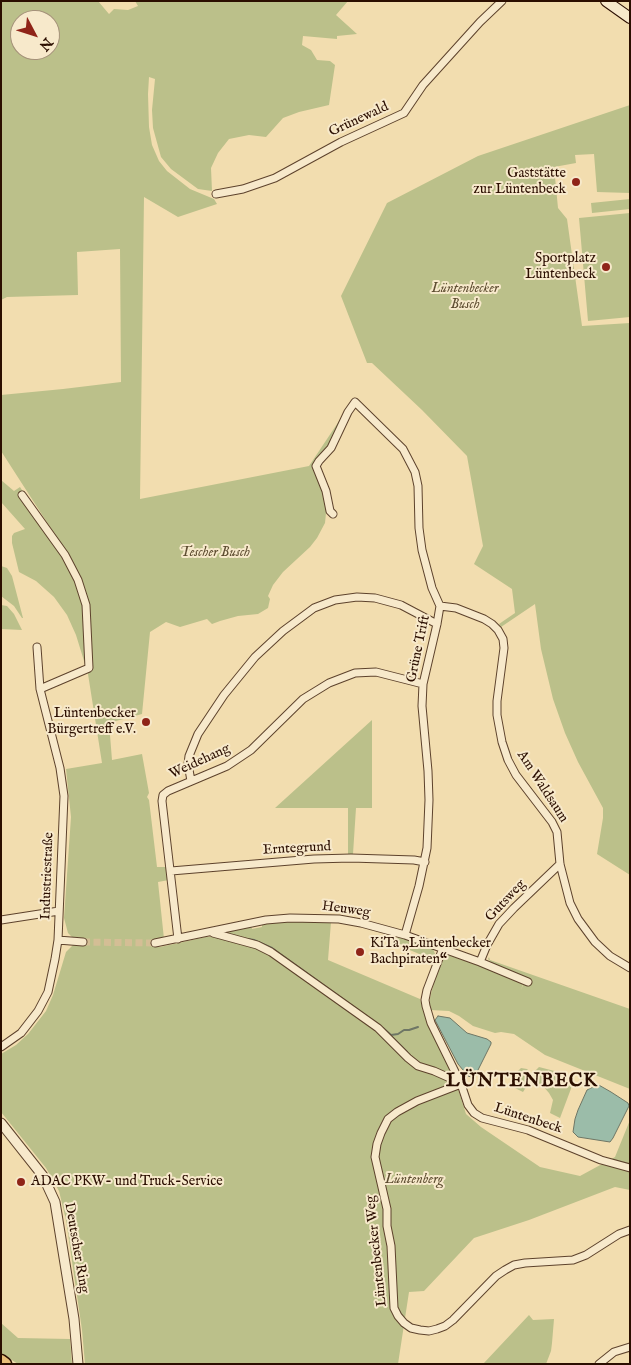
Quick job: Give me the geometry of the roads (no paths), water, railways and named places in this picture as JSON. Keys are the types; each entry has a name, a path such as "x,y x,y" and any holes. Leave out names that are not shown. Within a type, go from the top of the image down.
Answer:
{"highway":[{"path":"1,1361 5,1364"}],"main road":[{"path":"606,1 630,18"}],"street":[{"name":"Grünewald","path":"216,194 243,189 275,178 341,142 404,113 423,85 480,22 502,1"},
{"name":"Grüne Trift","path":"333,514 316,466 331,448 348,412 355,402 403,449 415,472 418,486 419,528 422,550 432,588 440,606 423,684 422,706 429,800 427,848 425,862 405,934"},
{"path":"22,495 65,555 78,580 86,605 88,668 40,689"},
{"path":"191,781 188,764 198,734 224,695 255,658 283,631 314,608 335,600 357,597 375,598 401,606 437,624"},
{"name":"Am Waldsaum","path":"440,606 456,608 484,619 498,630 503,639 504,648 497,715 502,742 508,760 516,775 552,822 557,832 560,864 570,902 578,919 595,942 610,956 630,968"},
{"name":"Industriestraße","path":"1,1047 21,1032 38,1011 48,992 58,940 64,796 60,768 40,689 37,647"},
{"name":"Weidehang","path":"178,939 162,801 164,795 168,791 226,766 251,750 303,699 329,683 355,673 376,672 423,684"},
{"name":"Erntegrund","path":"171,871 314,859 351,858 425,862"},
{"name":"Gutsweg","path":"480,962 499,924 560,864"},
{"path":"1,920 58,911"},
{"name":"Heuweg","path":"155,944 266,920 339,919 405,934 528,982"},
{"path":"210,932 257,945 271,952 378,1028 418,1066 434,1071 461,1084"},
{"path":"58,940 83,942"},
{"name":"Lüntenbeck","path":"443,948 427,990 426,1006 461,1084 468,1105 476,1115 528,1130 601,1160 630,1168"},
{"name":"Lüntenbecker Weg","path":"461,1084 417,1101 397,1112 388,1120 377,1144 375,1157 387,1209 387,1226 391,1246 394,1308 404,1322 411,1328 429,1331 437,1330 453,1320 496,1276 514,1265 573,1260 586,1255 619,1234 630,1230"},
{"name":"Deutscher Ring","path":"1,1124 43,1176 55,1202 74,1319 78,1364"},
{"path":"599,1364 614,1352 630,1347"}],"waterway":[{"path":"248,939 272,948 379,1025"},
{"path":"383,1028 391,1035 418,1027"},
{"path":"391,1036 407,1052"}],"tunnel":[{"path":"83,942 155,943"}],"place":[{"name":"Gaststätte zur Lüntenbeck","path":"576,182"},
{"name":"Sportplatz Lüntenbeck","path":"606,267"},
{"name":"Lüntenbecker Bürgertreff e.V.","path":"146,722"},
{"name":"KiTa „Lüntenbecker Bachpiraten“","path":"360,952"},
{"name":"ADAC PKW- und Truck-Service","path":"21,1182"}],"district":[{"name":"LÜNTENBECK","path":"522,1082"}],"park label":[{"name":"Lüntenbecker Busch","path":"465,298"},
{"name":"Tescher Busch","path":"215,553"},
{"name":"Lüntenberg","path":"414,1180"}]}
